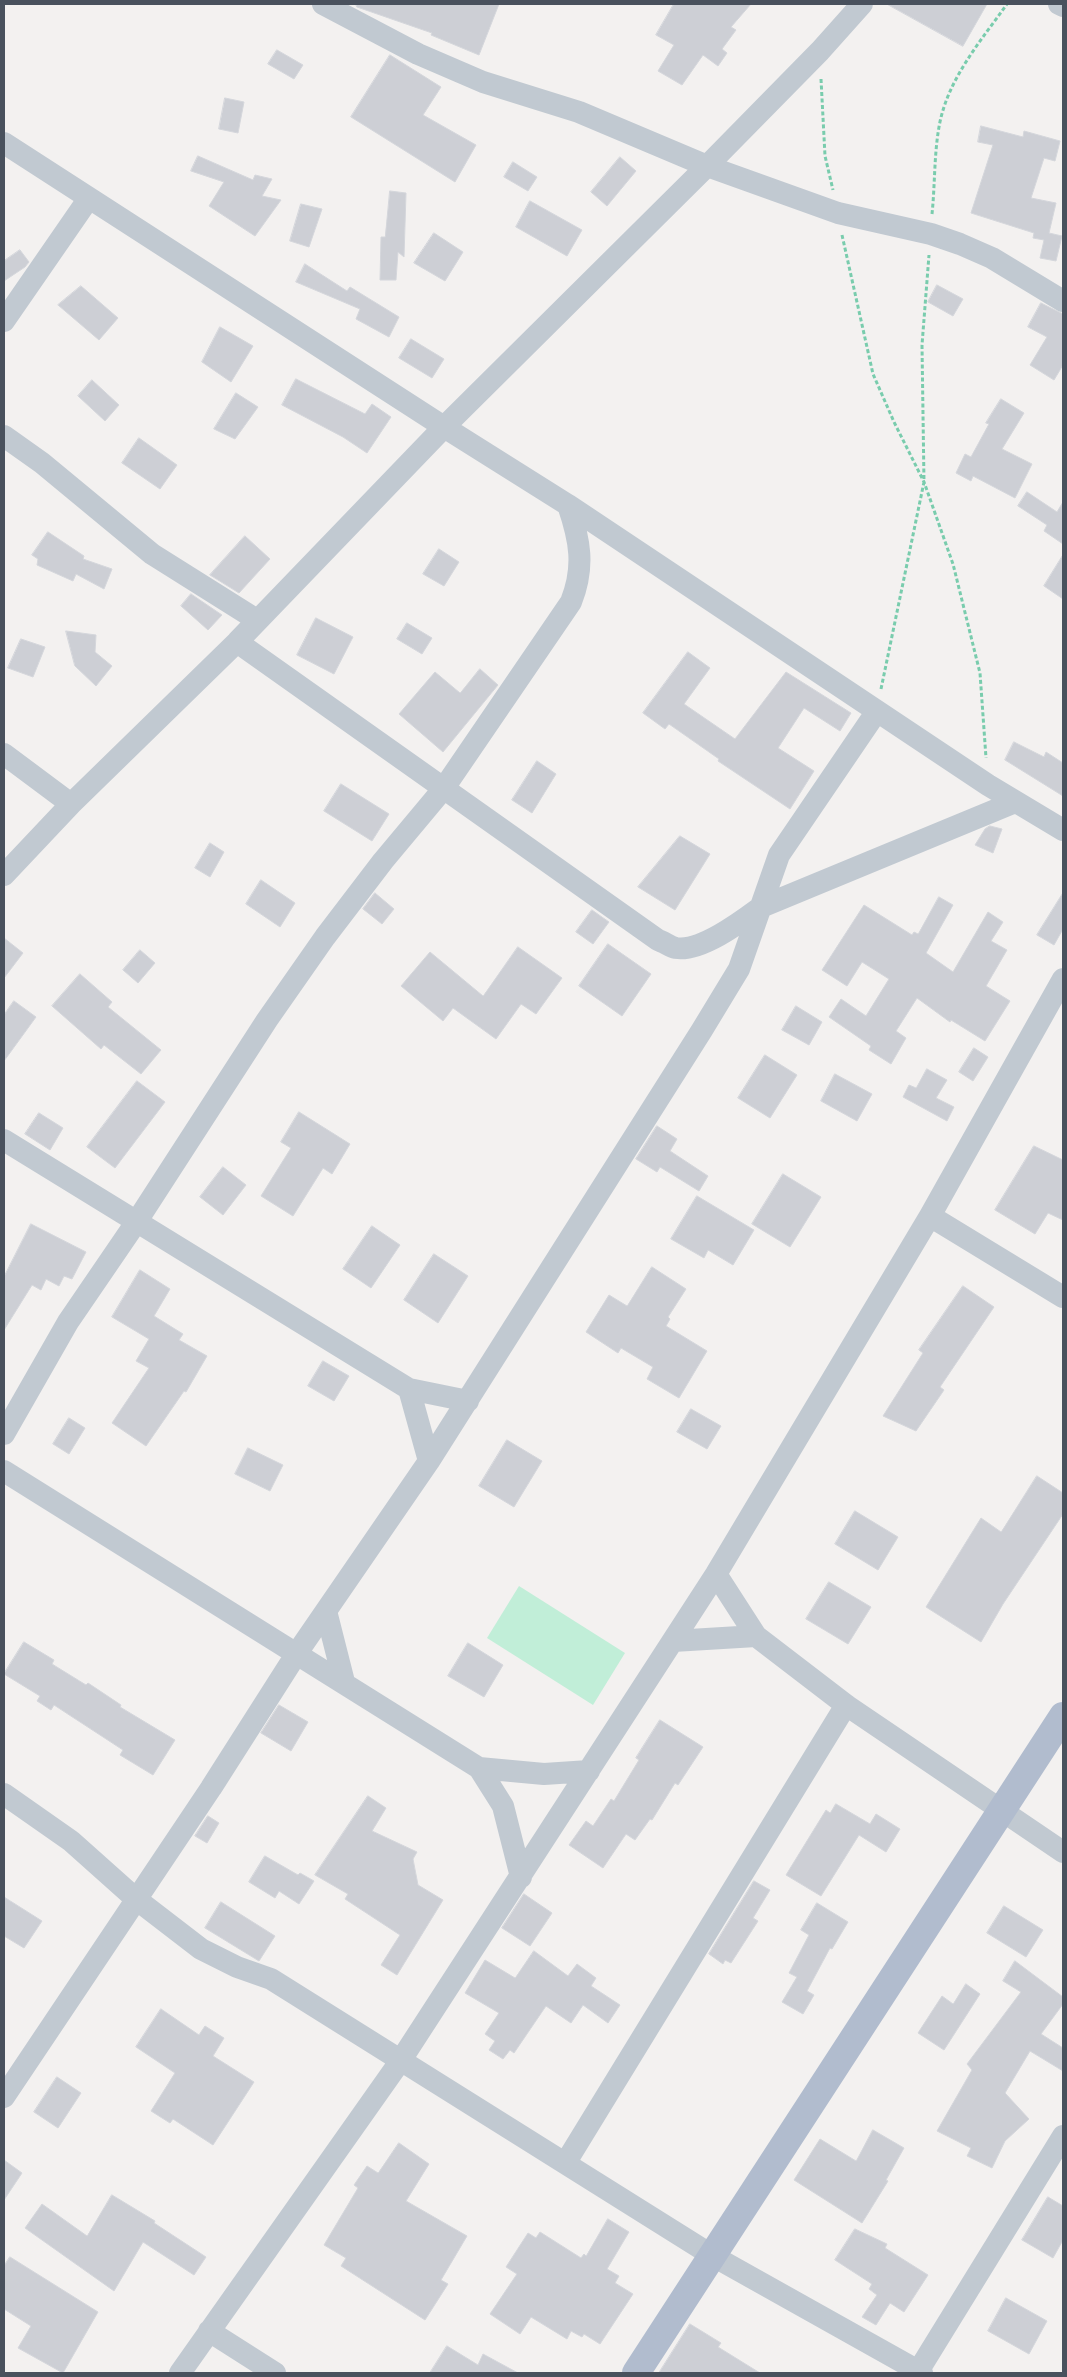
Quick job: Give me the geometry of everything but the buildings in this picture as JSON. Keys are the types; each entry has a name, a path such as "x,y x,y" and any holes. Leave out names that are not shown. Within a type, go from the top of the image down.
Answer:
{"main road":[{"path":"636,2373 714,2256 1063,1716"}],"street":[{"path":"323,4 418,54 483,82 579,112 707,166 838,213 931,234 960,244 992,258 1063,301"},
{"path":"4,875 71,804 237,642 444,427 707,166 820,51 862,4"},
{"path":"1059,4 1063,6"},
{"path":"4,143 568,505 988,785 1063,830"},
{"path":"4,321 89,198"},
{"path":"4,436 42,463 152,554 257,620"},
{"path":"4,1434 68,1322 137,1221 267,1020 325,937 383,861 444,788 571,602 579,581 579,555 577,530 568,505"},
{"path":"237,642 658,940 677,948 699,944 726,932 761,907 1014,802"},
{"path":"4,2097 12,2070 136,1899 211,1788 297,1653 429,1461 468,1400 738,968 779,855 877,711"},
{"path":"4,754 71,804"},
{"path":"180,2373 401,2060 716,1574 930,1216 1063,979"},
{"path":"4,1140 409,1389 468,1400"},
{"path":"930,1216 1063,1297"},
{"path":"409,1389 429,1461"},
{"path":"4,1471 479,1768 503,1806 521,1877"},
{"path":"716,1574 756,1636 846,1705 1063,1852"},
{"path":"326,1611 344,1682"},
{"path":"673,1640 756,1636"},
{"path":"566,2162 846,1705"},
{"path":"479,1768 544,1774 590,1771"},
{"path":"4,1794 71,1841 136,1899 201,1949 237,1967 271,1979 714,2256 919,2372 1063,2136"},
{"path":"209,2331 274,2373"}],"path":[{"path":"877,711 924,482 922,345 939,126 948,96 960,71 1007,4"},
{"path":"820,51 824,156 873,374 894,422 924,482 953,564 980,673 988,785"}],"green space":[{"path":"519,1586 625,1653 593,1705 487,1638"}]}
